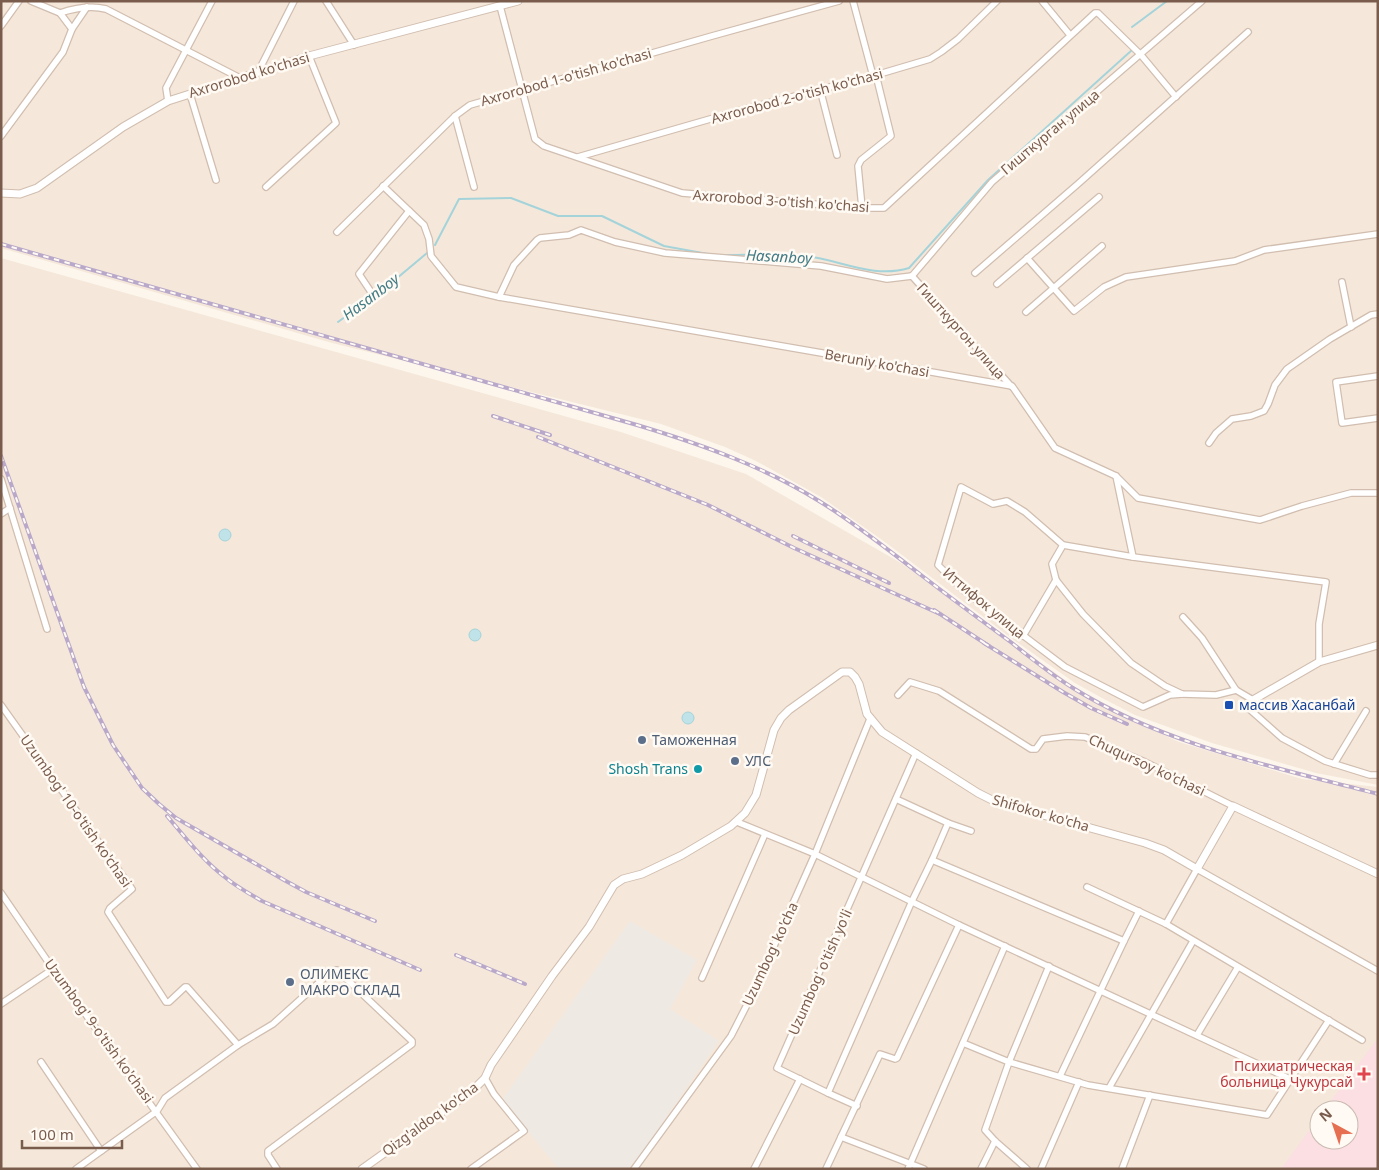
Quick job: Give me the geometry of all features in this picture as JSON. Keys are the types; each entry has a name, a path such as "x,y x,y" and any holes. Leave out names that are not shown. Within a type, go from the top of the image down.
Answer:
{"street":[{"path":"1,26 19,1"},
{"path":"30,1 60,13 72,29"},
{"path":"168,101 166,88 212,1"},
{"path":"258,72 294,1"},
{"name":"Axrorobod ko'chasi","path":"1,192 20,194 37,188 123,128 168,101 310,56 518,1"},
{"name":"Axrorobod 1-o'tish ko'chasi","path":"336,232 455,116 470,105 839,1"},
{"path":"853,1 891,136 862,160 858,166 862,208"},
{"name":"Axrorobod 2-o'tish ko'chasi","path":"578,157 745,108 874,76 930,58 958,39 997,1"},
{"path":"1042,1 1070,35"},
{"name":"Гишткурган улица","path":"912,276 992,182 1202,1"},
{"path":"328,2 354,45"},
{"name":"Axrorobod 3-o'tish ko'chasi","path":"500,6 535,139 544,146 682,193 862,208 884,208 1095,13 1098,13 1141,55"},
{"path":"60,13 74,8 87,7 100,8 112,12 240,78"},
{"path":"1,136 63,52 72,29 87,7"},
{"path":"975,273 1248,32"},
{"path":"1141,55 1176,96"},
{"path":"266,187 336,123 310,56"},
{"path":"820,89 837,155"},
{"path":"190,94 216,180"},
{"path":"455,116 474,187"},
{"name":"Beruniy ko'chasi","path":"383,186 424,225 432,256 456,288 1012,386"},
{"path":"997,284 1099,197"},
{"path":"371,292 359,274 409,211"},
{"name":"Гишткургон улица","path":"499,297 514,265 537,240 540,238 569,235 581,230 615,242 665,253 821,266 887,279 912,276 1012,386"},
{"path":"1028,258 1074,311 1104,287 1126,277 1235,261 1264,250 1378,234"},
{"path":"1026,312 1102,246"},
{"path":"1342,282 1351,327"},
{"path":"1209,443 1216,433 1232,419 1251,416 1264,411 1275,385 1287,369 1370,315 1378,314"},
{"path":"1378,376 1336,382 1342,423 1378,418"},
{"path":"1012,386 1055,448 1116,476 1138,498 1260,520 1351,493 1378,493"},
{"path":"1116,476 1133,557"},
{"path":"1,479 47,629"},
{"name":"Иттифок улица","path":"1063,545 1025,512 1007,501 993,504 961,487 938,565 963,590 1065,667 1143,706 1170,695 1216,695 1236,690"},
{"path":"1,514 10,508"},
{"path":"1023,636 1056,580 1052,564 1063,545 1133,557 1326,582 1319,624 1319,662"},
{"name":"Иттифок улица","path":"1056,580 1083,614 1131,664 1165,686 1182,694"},
{"path":"1183,617 1202,638 1236,690 1253,700"},
{"path":"1378,645 1319,662 1253,700 1248,707 1282,738 1325,761 1370,775 1378,774"},
{"name":"Shifokor ko'cha","path":"737,822 748,810 754,799 774,730 783,715 837,674 848,672 854,675 858,682 864,707 870,719 886,736 916,753 978,794 996,802 1145,843 1164,850 1197,869"},
{"name":"Chuqursoy ko'chasi","path":"898,696 910,682 939,691 1031,749 1036,749 1043,739 1067,736 1085,737 1145,762 1233,806 1378,874"},
{"name":"Uzumbog' 10-o'tish ko'chasi","path":"1,705 132,889 110,908 108,912 166,1002 169,1002 185,987 187,988 238,1045"},
{"path":"1334,764 1366,711"},
{"name":"Uzumbog' ko'cha","path":"634,1169 731,1036 753,994 815,854 870,719"},
{"name":"Uzumbog' o'tish yo'li","path":"800,1079 777,1068 916,753"},
{"path":"896,798 948,824 971,831"},
{"path":"1166,924 1233,806"},
{"path":"737,822 815,854 959,925 1290,1079"},
{"name":"Qizg'aldoq ko'cha","path":"362,1169 459,1101 485,1078 491,1065 552,976 589,927 614,885 622,879 642,874 682,855 737,822"},
{"path":"828,1093 912,901 948,824"},
{"path":"702,978 765,834"},
{"path":"932,860 1124,941"},
{"path":"1197,869 1378,971"},
{"path":"1087,887 1166,924 1362,1040"},
{"name":"Uzumbog' 9-o'tish ko'chasi","path":"1,893 53,969 197,1169"},
{"path":"1060,1076 1139,911"},
{"path":"826,1169 880,1054 897,1058 959,925"},
{"path":"1109,1088 1193,941"},
{"path":"909,1166 1005,946"},
{"path":"1028,1169 985,1130 1009,1062 1049,966"},
{"path":"1197,1035 1238,967"},
{"path":"1,1004 53,969"},
{"path":"76,1169 157,1111 165,1098 238,1045 273,1024 332,971 337,970 413,1043 268,1152 277,1169"},
{"path":"963,1043 1009,1062 1079,1082 1267,1114 1329,1020"},
{"path":"41,1062 100,1151"},
{"path":"471,1169 524,1131 494,1094 485,1078"},
{"path":"754,1169 800,1079 856,1106"},
{"path":"1041,1169 1079,1082"},
{"path":"1122,1169 1150,1095"},
{"path":"841,1137 909,1166 924,1169"},
{"path":"981,1169 995,1141"},
{"path":"85,1163 89,1169"}],"shaded area":[{"path":"1,1 1378,1 1378,785 1316,773 1212,743 1135,715 1102,698 1075,683 1011,638 885,542 821,497 756,461 725,447 661,424 332,343 1,248"},
{"path":"1,258 621,432 746,474 901,563 1100,705 1179,742 1302,779 1378,787 1378,1169 1,1169"},
{"path":"630,921 697,960 670,1009 719,1041 640,1155 628,1169 559,1169 502,1100"},
{"name":"Психиатрическая больница Чукурсай","path":"1378,1038 1378,1169 1281,1169 1309,1131 1309,1150 1359,1150 1359,1100 1332,1100"}],"water":[{"path":"223,529 227,529 231,535 227,541 223,541 219,537 219,533"},
{"path":"473,629 477,629 481,635 477,641 473,641 469,637 469,633"},
{"path":"686,712 690,712 694,718 690,724 686,724 682,720 682,716"}],"waterway":[{"name":"Hasanboy","path":"1132,27 1167,1"},
{"name":"Hasanboy","path":"720,255 774,254 806,256 870,270 896,271 909,268 988,180 1132,50"},
{"name":"Hasanboy","path":"435,245 459,199 511,198 558,216 602,216 664,246 708,254"},
{"name":"Hasanboy","path":"338,322 390,284 427,253"}],"railway":[{"path":"1,244 637,425 731,457 798,488 832,509 1050,672 1108,708 1145,725 1221,752 1260,764 1378,794"},
{"path":"493,416 550,435"},
{"path":"538,437 708,505 794,548 940,614"},
{"path":"1,456 84,687 113,745 142,788 176,818 284,880 306,892 375,921"},
{"path":"793,536 889,583"},
{"path":"934,610 989,646"},
{"path":"984,643 1091,708 1127,724"},
{"path":"167,816 210,864 230,881 262,901 420,970"},
{"path":"456,955 525,984"}],"place":[{"name":"массив Хасанбай","path":"1229,705"},
{"name":"Таможенная","path":"642,740"},
{"name":"УЛС","path":"735,761"},
{"name":"Shosh Trans","path":"698,769"},
{"name":"ОЛИМЕКС МАКРО СКЛАД","path":"290,982"},
{"name":"Психиатрическая больница Чукурсай","path":"1364,1074"}]}
